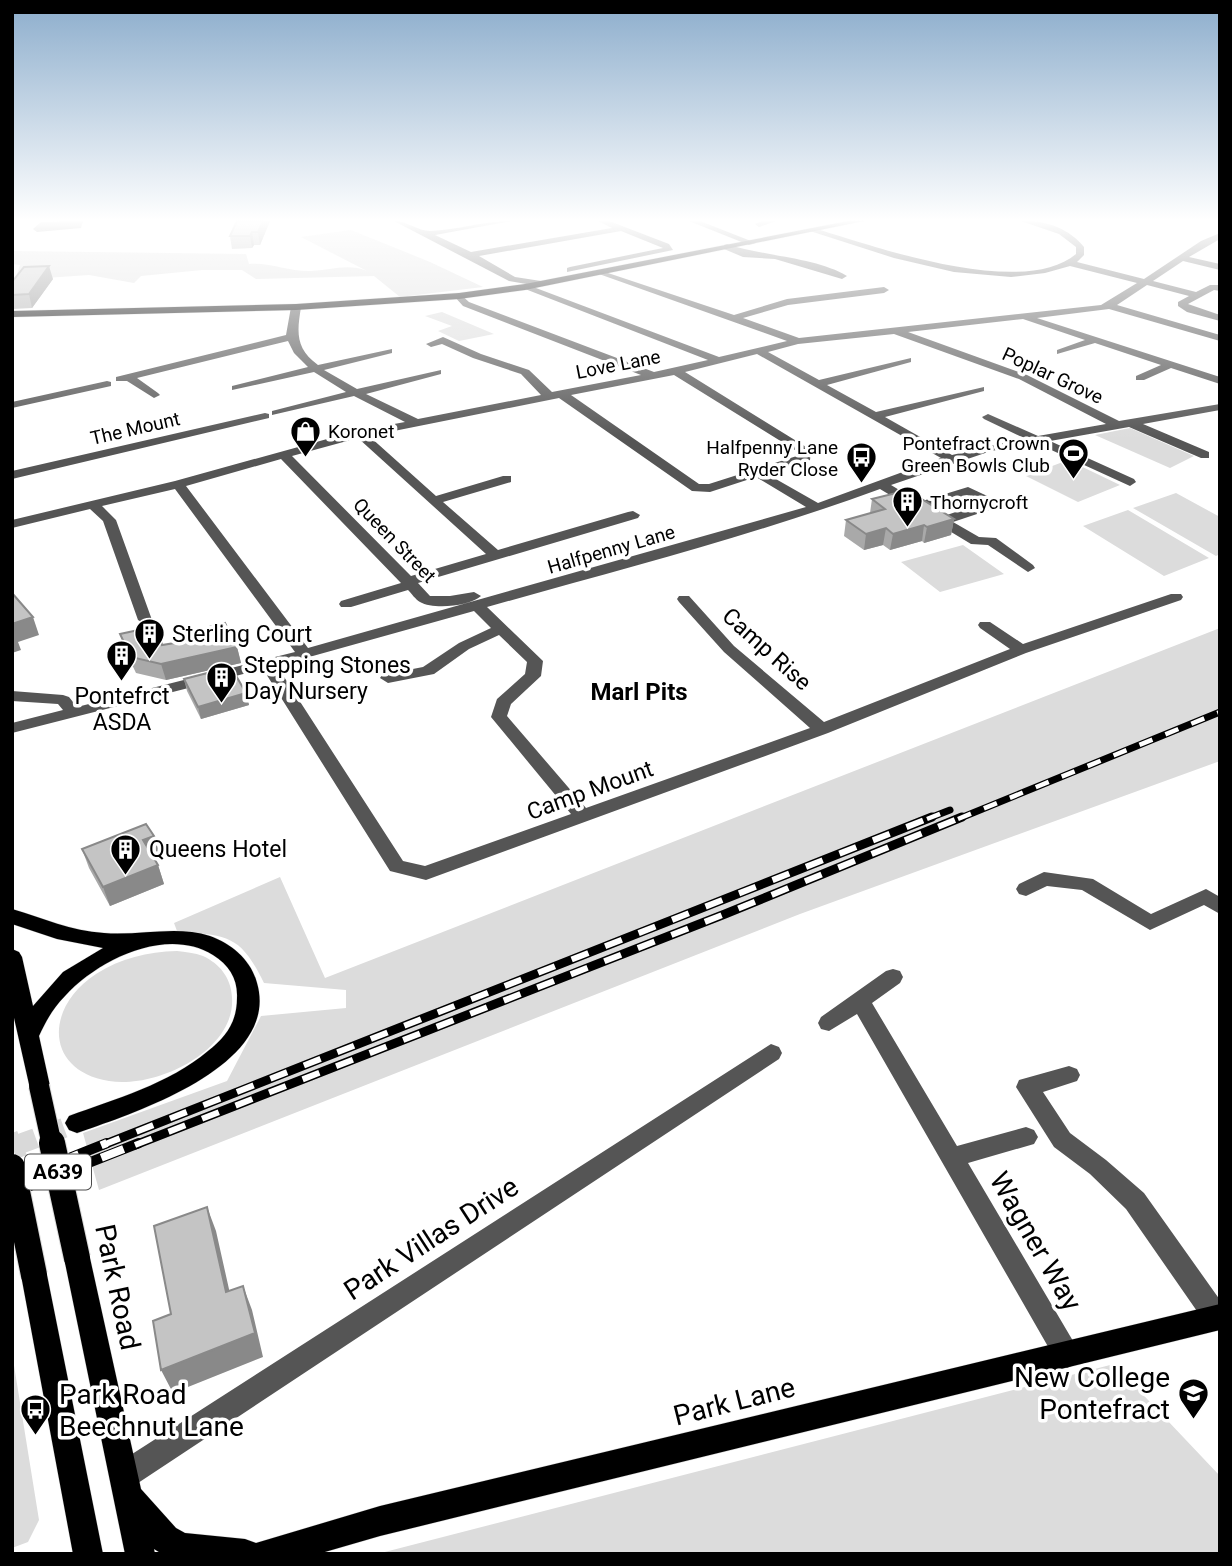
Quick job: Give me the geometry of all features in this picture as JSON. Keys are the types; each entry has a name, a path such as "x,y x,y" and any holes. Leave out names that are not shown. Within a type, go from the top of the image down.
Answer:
{"main road":[{"path":"12,314 296,307 475,294"},
{"path":"12,916 46,931 77,939 135,942 187,938 201,941 225,952 239,966 246,979 250,993 244,1021 227,1048 200,1071 77,1123"},
{"path":"29,1035 34,1022 61,984 94,960 135,942"},
{"name":"A639","path":"12,957 29,1035"},
{"name":"Park Road","path":"29,1035 140,1554"},
{"name":"A639","path":"12,1167 88,1554"},
{"name":"Park Lane","path":"266,1554 292,1550 380,1521 1219,1317"},
{"path":"127,1486 165,1539 183,1548 245,1554"}],"street":[{"path":"544,294 720,360"},
{"path":"665,294 798,341"},
{"path":"734,318 787,302 851,294"},
{"name":"Love Lane","path":"12,524 178,484 360,434 676,371 798,341 1110,306 1128,294"},
{"path":"1197,295 1181,304 1190,310 1220,318"},
{"path":"459,296 466,304 652,375"},
{"path":"1110,306 1220,338"},
{"path":"296,307 291,337 294,348 314,369 415,422"},
{"path":"1026,317 1092,341 1220,381"},
{"name":"Poplar Grove","path":"894,330 1035,382 1123,424 1205,455"},
{"path":"154,395 124,378 291,337"},
{"path":"431,344 443,340 477,356 525,372 696,488 710,488 806,457 807,453 676,371"},
{"path":"1062,352 1092,341"},
{"path":"236,388 388,351"},
{"path":"759,351 951,459"},
{"path":"817,384 907,360"},
{"path":"1140,378 1170,365"},
{"name":"The Mount","path":"12,475 437,372"},
{"path":"12,405 107,384"},
{"path":"875,416 980,389"},
{"name":"Halfpenny Lane","path":"12,729 304,654 539,589 817,508 951,459 1034,439 1220,407"},
{"path":"988,417 1130,482"},
{"path":"360,434 495,555"},
{"name":"Queen Street","path":"284,455 425,599 435,602 457,600 522,583 539,589"},
{"path":"757,473 817,508"},
{"path":"435,500 507,480"},
{"path":"178,484 304,654"},
{"path":"882,485 976,541 991,541 1028,568"},
{"path":"919,506 968,491 993,504 943,521"},
{"path":"93,505 109,520 145,620"},
{"path":"346,604 495,555 633,515"},
{"name":"Camp Mount","path":"267,663 397,866 426,873 822,729 1021,650 1176,597"},
{"name":"Camp Rise","path":"684,599 729,649 822,729"},
{"path":"477,606 535,661 533,676 503,702 499,718 584,817"},
{"path":"985,625 1021,650"},
{"path":"388,678 428,671 440,660 464,646 500,629"},
{"path":"12,696 63,700 75,713"},
{"path":"1026,889 1044,879 1086,884 1150,923 1206,897 1220,907"},
{"path":"829,1023 893,977"},
{"name":"Wagner Way","path":"860,1001 1067,1355"},
{"name":"Park Villas Drive","path":"127,1486 771,1052"},
{"path":"1069,1074 1027,1087 1062,1140 1098,1167 1135,1201 1219,1317"},
{"name":"Wagner Way","path":"953,1157 1026,1137"}],"shaded area":[{"path":"396,294 424,294 400,297"},
{"path":"442,312 494,334 459,341 438,331 452,326 425,316"},
{"path":"1130,428 1194,456 1170,468 1095,435"},
{"name":"Pontefract Crown Green Bowls Club","path":"1068,460 1120,485 1078,502 1026,476"},
{"path":"1176,493 1220,517 1220,554 1216,556 1133,508"},
{"path":"1128,510 1209,558 1164,576 1083,526"},
{"path":"963,545 1004,574 940,592 901,562"},
{"path":"1220,628 1220,761 800,914 99,1190 83,1133 227,1081 261,1016 346,1008 346,990 264,983 247,955 231,940 209,934 177,931 174,923 280,877 325,978"},
{"path":"177,951 203,956 224,972 232,997 230,1016 221,1034 190,1062 149,1079 109,1081 88,1075 72,1064 63,1051 59,1036 67,1003 79,988 105,968 125,960 145,954"},
{"path":"12,1353 39,1520 28,1542 12,1548"},
{"path":"1114,1364 1220,1476 1220,1554 377,1554"}],"building":[{"path":"896,493 908,501 920,498 954,519 893,534 886,528 866,534 846,520 885,509 872,499"},
{"path":"12,593 33,617 12,624"},
{"path":"225,623 237,647 161,664 131,657 120,634 157,626 162,645 187,641 216,641 209,627"},
{"path":"231,667 246,693 198,707 184,679"},
{"path":"146,824 154,836 143,840 158,865 103,887 82,849"},
{"path":"207,1207 226,1292 243,1286 255,1333 161,1370 153,1321 171,1314 154,1226"}],"tunnel":[{"path":"17,1145 77,1123"},
{"path":"17,1145 22,1143"},
{"path":"12,1147 17,1145"}],"railway":[{"path":"958,819 1220,712"},
{"path":"927,819 950,810"},
{"path":"103,1145 932,817"},
{"path":"135,1145 725,914 962,817"},
{"path":"12,1181 107,1143"},
{"path":"12,1193 139,1143"}],"place":[{"name":"Koronet","path":"305,458"},
{"name":"Pontefract Crown Green Bowls Club","path":"1073,481"},
{"name":"Halfpenny Lane Ryder Close","path":"861,485"},
{"name":"Thornycroft","path":"907,529"},
{"name":"Sterling Court","path":"149,661"},
{"name":"Pontefrct ASDA","path":"122,682"},
{"name":"Stepping Stones Day Nursery","path":"221,705"},
{"name":"Queens Hotel","path":"126,876"},
{"name":"New College Pontefract","path":"1193,1420"},
{"name":"Park Road Beechnut Lane","path":"36,1437"}],"district":[{"name":"Marl Pits","path":"639,692"}]}
